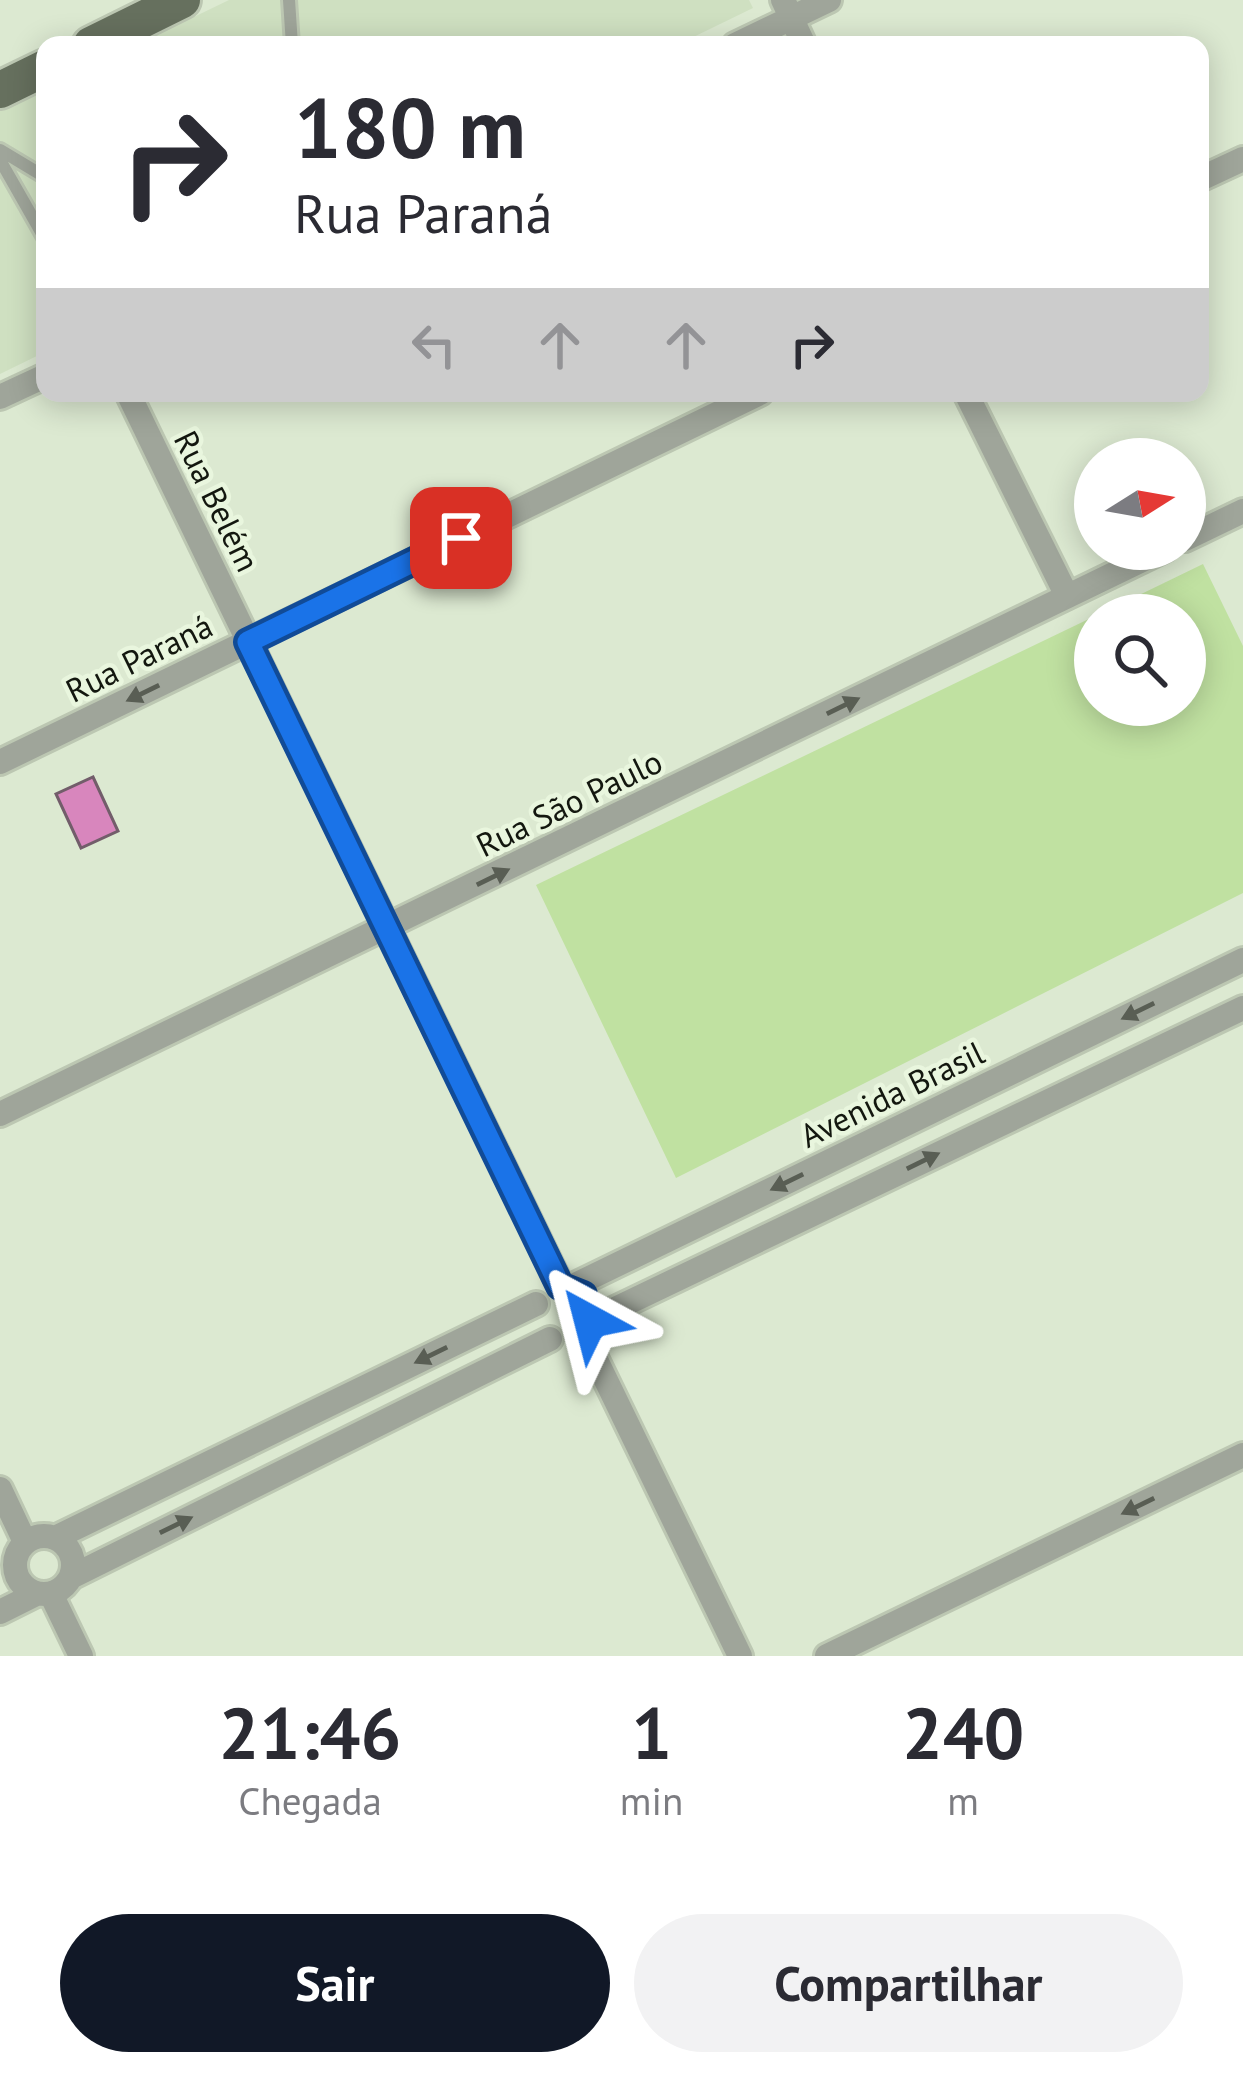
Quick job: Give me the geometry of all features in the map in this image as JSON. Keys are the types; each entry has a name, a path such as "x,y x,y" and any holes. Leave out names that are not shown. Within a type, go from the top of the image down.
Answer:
{"main road":[{"path":"109,36 182,0"},
{"path":"0,90 36,72"}],"street":[{"path":"748,36 787,9 829,0"},
{"path":"1209,175 1243,159"},
{"path":"0,397 36,380"},
{"name":"Rua Belém","path":"132,402 566,1287"},
{"name":"Rua Paraná","path":"0,762 741,402"},
{"path":"970,402 1067,596"},
{"path":"1206,529 1243,511"},
{"name":"Rua São Paulo","path":"0,1114 1121,570"},
{"name":"Avenida Brasil","path":"14,1554 536,1304 548,1289 566,1287 1240,969"},
{"path":"0,1612 550,1340 563,1342 1243,1008"},
{"path":"566,1287 588,1302 586,1327 740,1656"},
{"path":"536,1304 535,1322 550,1340"},
{"path":"827,1656 1243,1455"},
{"path":"0,1490 16,1576 44,1594 81,1656"},
{"path":"55,1538 72,1558 71,1576"}],"lane":[{"path":"290,0 292,36"},
{"path":"0,150 36,172"},
{"path":"0,160 36,223"}],"shaded area":[{"path":"229,0 749,0 753,8 695,36 155,36"},
{"path":"36,93 36,356 0,374 0,111"}],"green space":[{"path":"1191,570 1206,570 1243,646 1243,893 676,1178 536,885 1074,626 1074,726 1206,726 1206,594 1141,594"}],"building":[{"path":"93,777 118,831 81,848 56,794"}],"route":[{"path":"461,538 248,642 560,1286 575,1288 583,1295 590,1321"}]}
